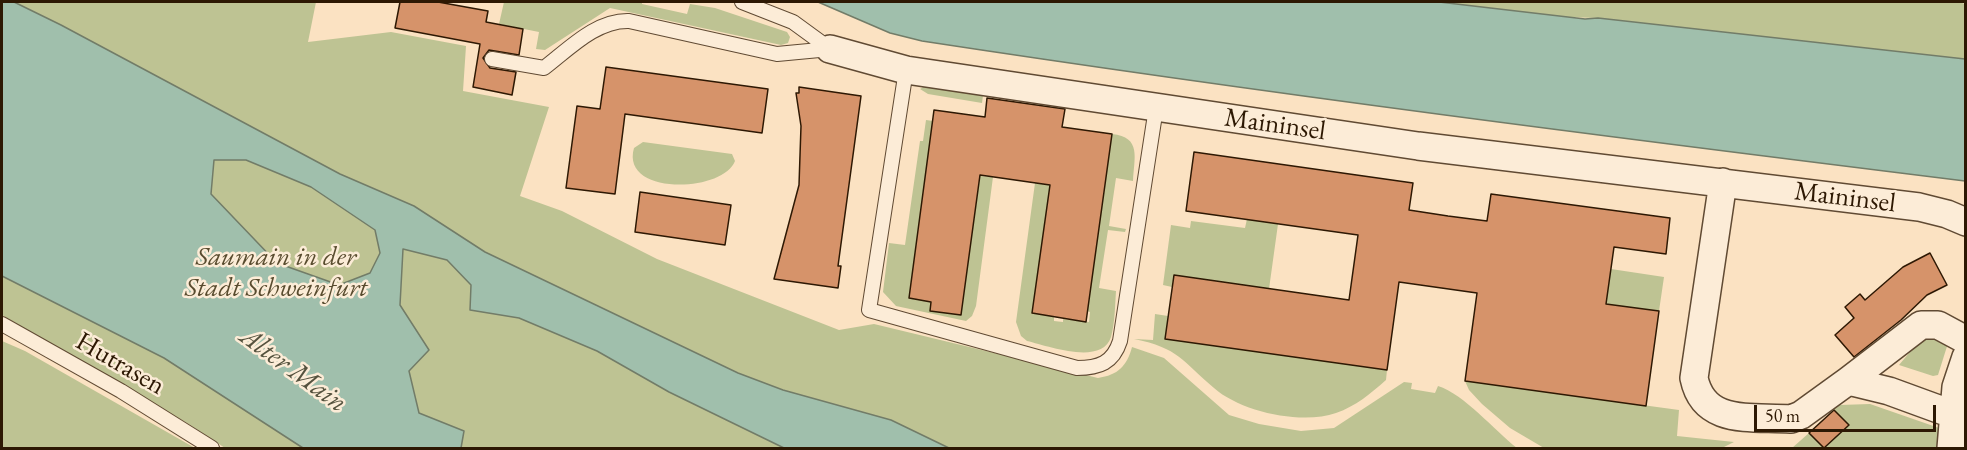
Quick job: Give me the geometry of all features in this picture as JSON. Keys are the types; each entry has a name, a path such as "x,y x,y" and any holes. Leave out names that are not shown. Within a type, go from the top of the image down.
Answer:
{"street":[{"name":"Maininsel","path":"830,49 906,70 1428,147 1919,207 1947,214 1965,222"},
{"path":"1723,182 1694,378 1697,394 1706,405 1719,414 1791,419 1848,381 1921,325 1938,325 1965,340"},
{"path":"1951,448 1956,387 1965,357"},
{"path":"1848,381 1889,391 1952,414"}],"lane":[{"path":"742,2 793,22 830,49"},
{"path":"492,58 544,68 602,25 615,20 629,21 777,54 830,49"},
{"path":"906,70 869,310 1077,368 1095,368 1108,362 1116,352 1120,341 1156,108"},
{"name":"Hutrasen","path":"2,324 121,391 213,448"}],"green space":[{"name":"Saumain in der Stadt Schweinfurt","path":"2,2 316,2 308,42 391,32 466,46 463,91 549,107 520,196 562,211 657,259 839,330 874,324 1098,378 1111,375 1121,368 1132,347 1164,358 1229,415 1259,424 1301,431 1334,428 1404,382 1412,383 1411,389 1435,393 1438,386 1468,404 1517,448 225,448 187,423 2,315"},
{"path":"504,2 642,2 642,4 687,14 690,4 715,8 787,32 790,37 788,43 781,45 610,8 545,50 536,49 539,32 499,24"},
{"path":"1440,2 1959,2 1965,4 1965,59 1598,18 1563,17"},
{"path":"925,86 983,95 982,103 928,94 920,89"},
{"path":"926,120 933,121 909,298 931,301 961,315 980,176 993,177 976,306 972,316 966,321 896,306 883,292 889,243 905,245 920,141 923,141"},
{"path":"1112,134 1128,139 1132,144 1135,157 1133,181 1116,178 1109,226 1126,229 1125,232 1108,230 1099,288 1116,291 1111,337 1106,346 1097,351 1086,352 1060,350 1027,341 1021,336 1016,322 1035,183 1050,185 1032,313 1054,316 1054,321 1063,322 1063,319 1089,322 1090,312 1087,311"},
{"path":"643,142 732,154 735,161 727,172 694,184 657,182 642,175 634,164 634,148"},
{"path":"1247,219 1278,224 1269,289 1174,275 1172,287 1163,285 1171,225 1190,228 1191,221 1245,228"},
{"path":"1611,269 1664,277 1659,311 1606,304"},
{"path":"1155,314 1168,316 1166,339 1387,370 1386,380 1350,407 1336,413 1306,418 1256,410 1240,404 1214,388 1171,351 1134,339 1153,340"},
{"path":"1929,336 1949,340 1938,375 1933,376 1899,365 1915,346"},
{"path":"2,341 25,351 195,448 2,448"},
{"path":"1465,381 1679,410 1677,436 1734,442 1722,448 1544,448 1510,428 1482,404 1469,390"},
{"path":"1870,404 1965,437 1965,448 1825,448 1848,425 1833,409 1840,405"},
{"path":"1809,433 1824,448 1792,448"}],"water":[{"name":"Alter Main","path":"2,2 14,2 340,174 414,206 485,252 738,373 783,390 891,420 949,448 784,448 669,392 597,351 519,318 470,310 471,285 447,260 403,249 400,305 429,350 409,371 419,413 464,431 461,448 303,448 164,358 2,276","holes":["214,160 246,160 311,187 375,230 380,253 370,273 339,285 277,263 211,194"]},
{"path":"818,2 1439,2 1965,59 1965,181 1313,97 922,41 890,33"}],"building":[{"path":"400,2 438,2 488,11 486,22 523,29 519,55 489,50 483,58 490,68 516,72 512,95 473,87 480,44 395,28"},
{"path":"606,67 768,89 762,133 625,114 615,194 566,188 577,106 600,109"},
{"path":"799,87 861,96 838,266 841,266 838,288 774,279 799,185 801,126 796,93 799,93"},
{"path":"987,98 1065,109 1062,127 1112,134 1086,322 1032,313 1050,185 980,175 961,315 930,311 931,302 909,298 934,110 985,117"},
{"path":"1194,152 1413,183 1409,210 1448,216 1487,221 1491,194 1670,218 1666,254 1614,247 1606,304 1659,311 1646,406 1465,381 1477,293 1399,282 1387,370 1165,339 1174,275 1349,300 1358,235 1186,211"},
{"path":"640,192 731,205 725,245 635,232"},
{"path":"1930,253 1947,285 1927,295 1901,320 1854,357 1835,335 1854,318 1845,307 1860,294 1865,300 1903,267"},
{"path":"1834,410 1849,425 1824,448 1809,433"}]}
